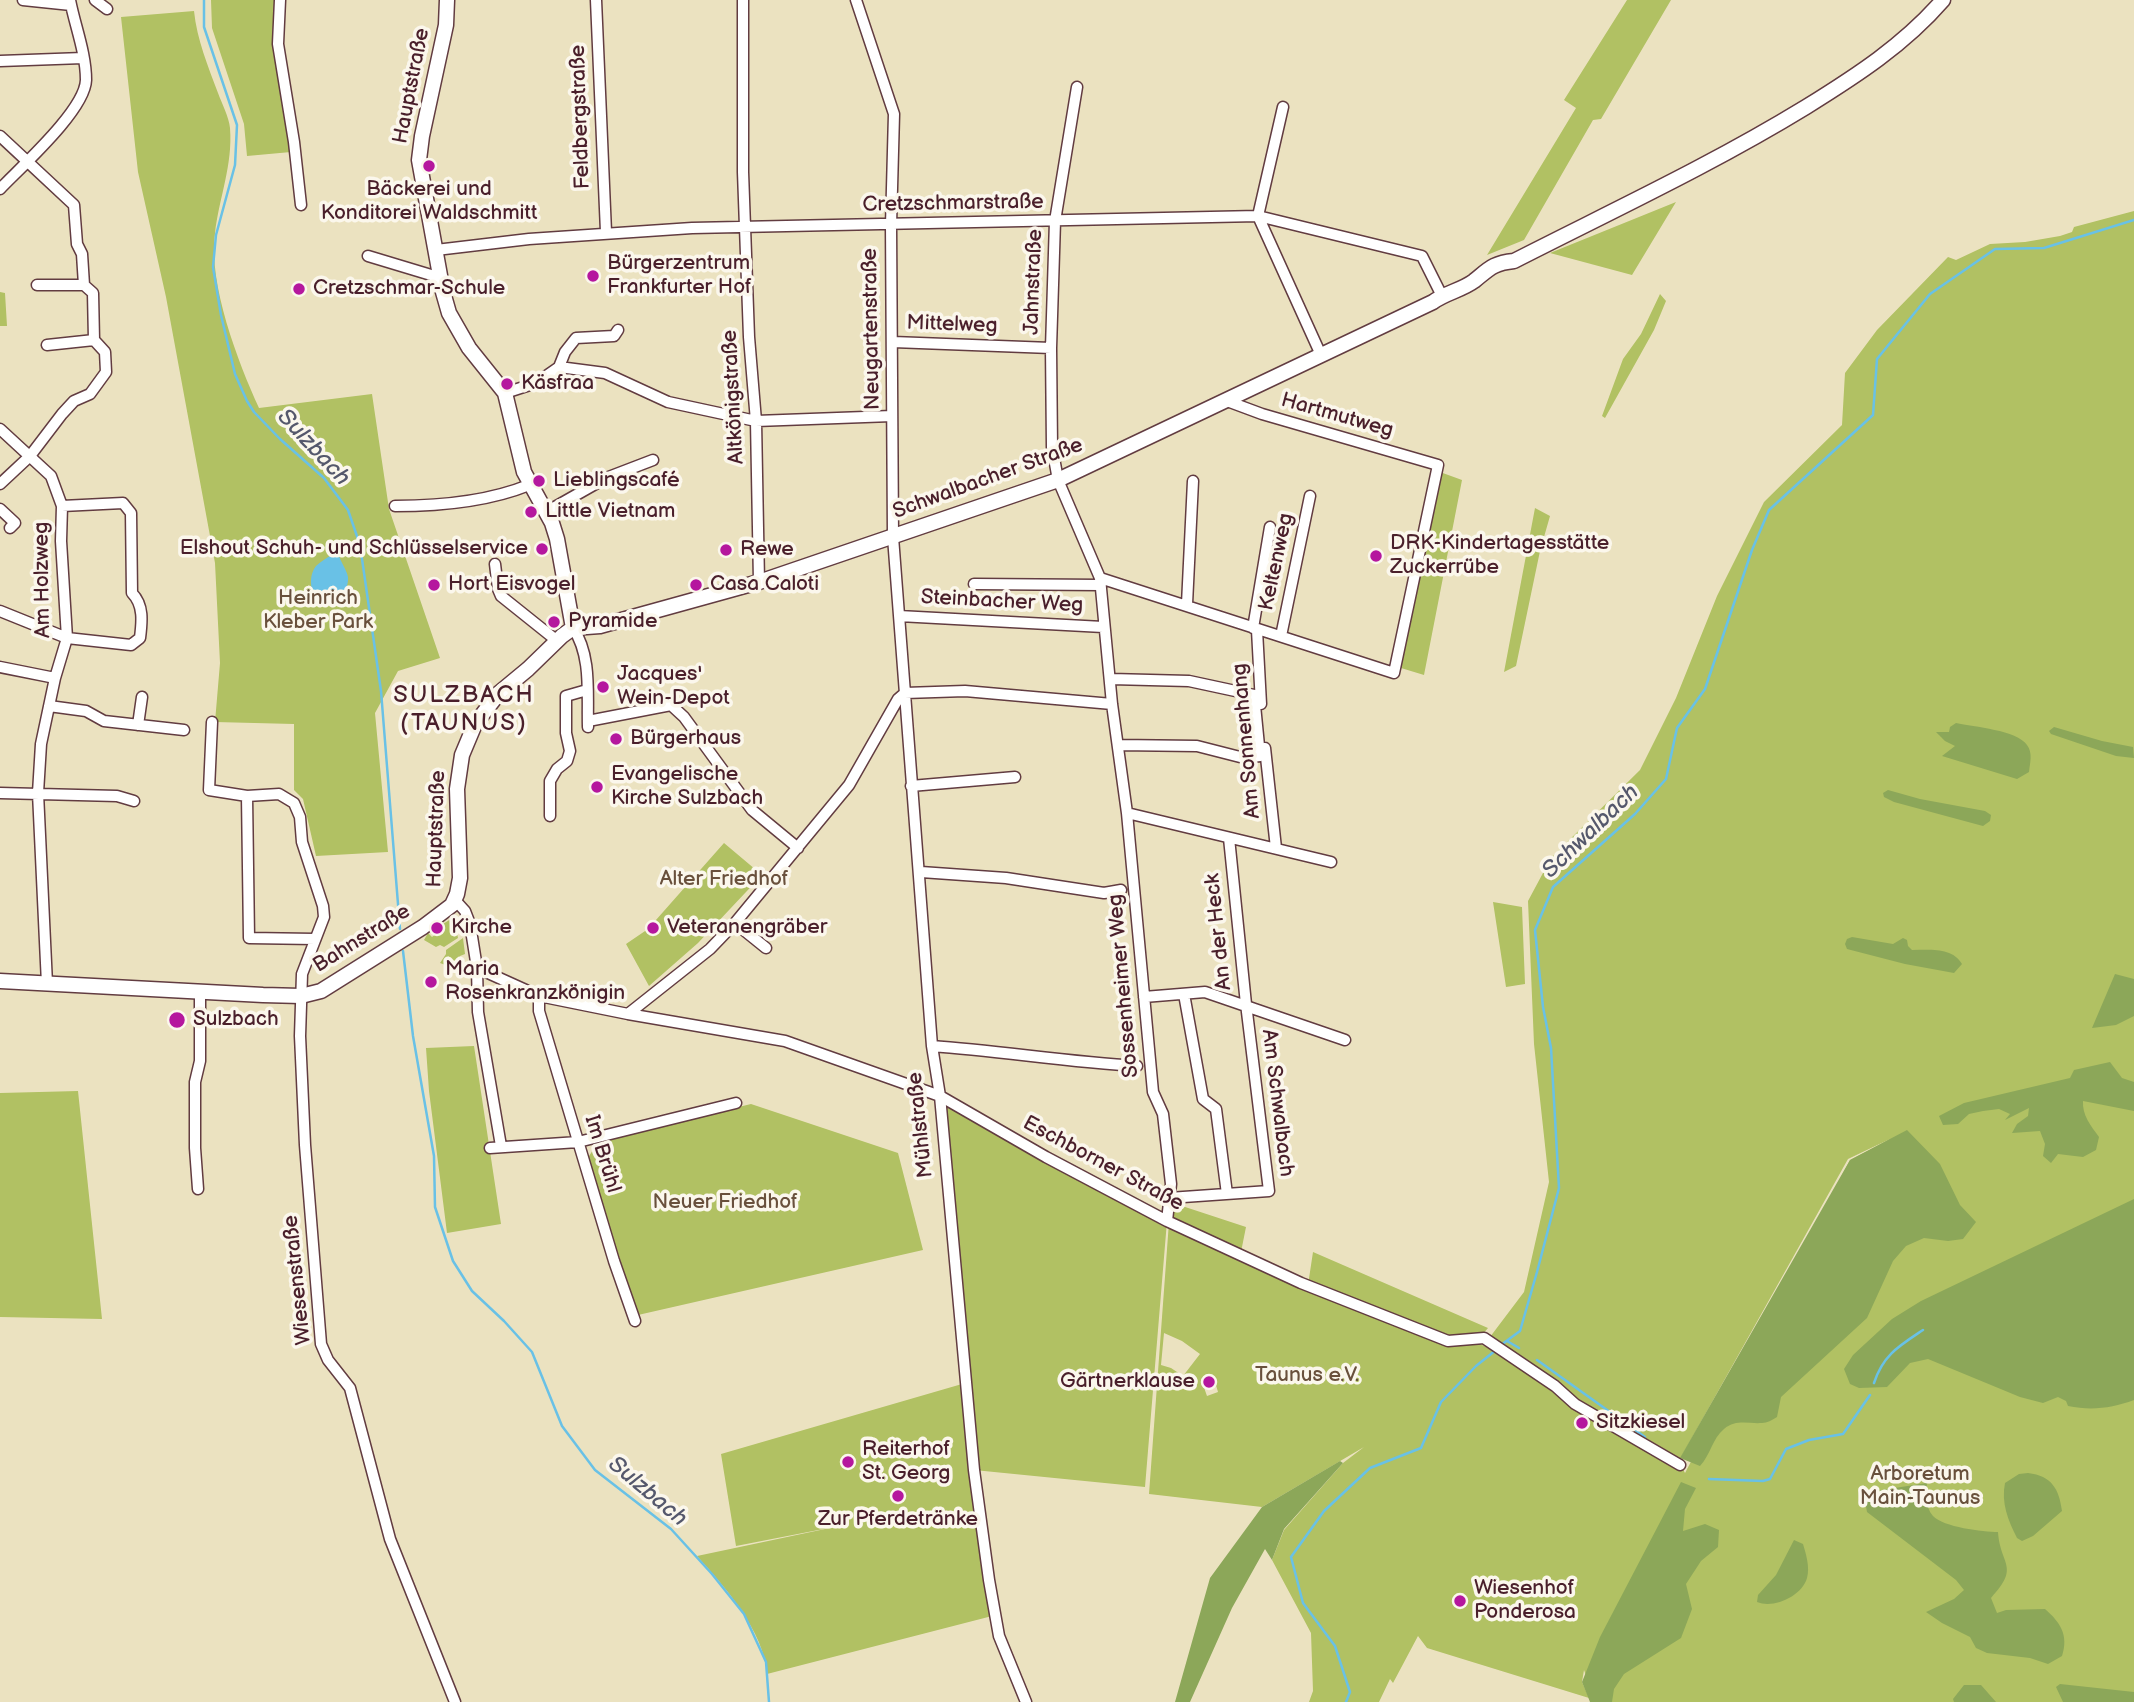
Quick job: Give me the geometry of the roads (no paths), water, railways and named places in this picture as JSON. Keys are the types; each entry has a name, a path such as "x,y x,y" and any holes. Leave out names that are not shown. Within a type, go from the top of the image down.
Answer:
{"street":[{"path":"0,189 79,101 86,83 71,3 23,0"},
{"path":"95,0 107,9"},
{"path":"280,0 278,44 301,205"},
{"name":"Hauptstraße","path":"447,0 446,25 419,160 441,278 454,322 468,348 505,393 529,485 552,523 560,548 573,628 556,640 491,702 466,741 457,789 460,878 455,900"},
{"name":"Feldbergstraße","path":"596,0 606,232"},
{"name":"Altkönigstraße","path":"743,0 745,227 749,337 756,421 759,582"},
{"name":"Neugartenstraße","path":"856,0 894,114 891,225 893,537"},
{"name":"Schwalbacher Straße","path":"573,628 600,626 759,582 1058,480 1474,281 1482,272 1501,262 1518,259 1726,155 1868,68 1898,46 1943,0"},
{"path":"0,61 83,58"},
{"name":"Jahnstraße","path":"1058,480 1052,446 1051,348 1055,221 1077,87"},
{"path":"1283,107 1258,216 1321,355"},
{"path":"0,136 74,205 84,285"},
{"name":"Cretzschmarstraße","path":"436,250 606,232 1258,216 1422,256 1442,296"},
{"path":"368,256 441,278"},
{"path":"0,484 30,456 74,401 90,394 106,372 105,352 94,340 93,293 84,285 37,285"},
{"path":"505,393 536,383 559,368 565,352 576,338 614,336 618,330"},
{"path":"47,345 94,340"},
{"name":"Mittelweg","path":"893,342 1051,348"},
{"path":"559,368 605,373 668,402 756,421 892,415"},
{"name":"Hartmutweg","path":"1227,401 1285,421 1438,465 1394,673"},
{"name":"Am Holzweg","path":"0,429 51,476 62,506 61,541 67,638 55,678 41,744 38,793 47,984"},
{"path":"546,512 606,478 653,460"},
{"name":"Sossenheimer Weg","path":"1058,480 1100,581 1112,704 1128,813 1153,1092 1164,1114 1171,1184 1167,1221"},
{"path":"1187,604 1193,481"},
{"path":"395,506 433,506 481,498 529,485"},
{"name":"Keltenweg","path":"1281,636 1310,496"},
{"path":"0,611 67,638 131,645 140,638 142,622 139,600 132,593 131,513 122,503 62,506"},
{"path":"0,509 15,523 10,528"},
{"name":"Keltenweg","path":"1255,629 1270,527"},
{"name":"Mühlstraße","path":"893,537 911,786 921,872 932,1046 940,1096 974,1470 999,1636 1026,1702"},
{"path":"495,564 501,596 556,640"},
{"path":"974,584 1100,581"},
{"name":"Keltenweg","path":"1100,581 1187,604 1255,629 1394,673"},
{"name":"Steinbacher Weg","path":"899,615 1103,626"},
{"path":"573,628 582,643 587,677 588,724 671,705 684,717 696,737 718,761 752,810 798,848"},
{"name":"Am Sonnenhang","path":"1255,629 1276,848"},
{"path":"0,667 55,678"},
{"path":"1111,679 1189,681 1254,695 1260,756 1244,758 1198,746 1118,745"},
{"path":"550,816 550,781 557,769 567,761 570,751 566,733 566,696 587,690"},
{"path":"628,1014 710,949 735,923 849,786 898,699 905,693 965,691 1112,704"},
{"path":"138,725 142,697"},
{"path":"49,706 86,711 104,721 184,730"},
{"name":"Wiesenstraße","path":"212,722 209,790 247,796 279,794 290,799 299,811 302,842 324,912 302,974 300,1037 304,1145 321,1344 328,1360 350,1388 390,1539 455,1702"},
{"path":"911,786 1015,777"},
{"path":"0,793 117,796 134,802"},
{"path":"247,796 249,938 315,939"},
{"path":"1128,813 1331,862"},
{"name":"An der Heck","path":"1144,997 1205,992 1245,1004 1229,838"},
{"path":"921,872 1006,878 1104,892 1121,890"},
{"path":"455,900 466,911 477,968 478,1012 496,1147 578,1142 736,1103"},
{"name":"Bahnstraße","path":"0,981 302,996 321,991 337,982 434,919 455,900"},
{"path":"735,923 766,948"},
{"name":"Eschborner Straße","path":"477,968 539,996 785,1041 940,1096 1046,1157 1167,1221 1301,1283 1448,1341 1484,1338 1555,1386 1574,1404 1680,1465"},
{"path":"198,1189 195,1082 200,1061 200,992"},
{"path":"1184,994 1203,1099 1216,1109 1227,1194"},
{"name":"Im Brühl","path":"539,996 540,1011 578,1142 635,1321"},
{"path":"1245,1004 1346,1040"},
{"name":"Am Schwalbach","path":"1169,1198 1269,1191 1245,1004"},
{"path":"932,1046 989,1050 1083,1063 1137,1066"}],"water":[{"path":"330,556 339,556 348,582 339,600 325,604 316,598 311,582 316,566"}],"waterway":[{"name":"Sulzbach","path":"204,0 204,27 237,125 235,165 216,235 213,267 221,315 235,374 247,401 280,439 324,478 348,510 360,545 381,691 400,929"},
{"name":"Schwalbach","path":"1501,1345 1520,1331 1559,1188 1551,1048 1543,1007 1535,930 1553,887 1635,814 1666,779 1677,728 1705,689 1752,550 1769,510 1873,415 1877,359 1930,294 1995,249 2044,248 2134,220"},
{"name":"Sulzbach","path":"403,951 413,1036 434,1156 435,1207 453,1261 472,1291 532,1352 562,1426 595,1470 671,1529 744,1614 766,1662 769,1702"},
{"path":"1874,1383 1887,1358 1899,1346 1923,1330"},
{"path":"1507,1341 1519,1348"},
{"name":"Schwalbach","path":"1346,1702 1350,1692 1335,1646 1303,1603 1291,1557 1324,1511 1370,1468 1421,1448 1441,1402 1476,1366 1496,1350"},
{"path":"1537,1360 1645,1437"},
{"path":"1709,1479 1770,1479 1786,1449 1809,1440 1843,1434 1870,1395"}],"place":[{"name":"Bäckerei und Konditorei Waldschmitt","path":"429,166"},
{"name":"Bürgerzentrum Frankfurter Hof","path":"593,276"},
{"name":"Cretzschmar-Schule","path":"299,289"},
{"name":"Käsfraa","path":"507,384"},
{"name":"Lieblingscafé","path":"539,481"},
{"name":"Little Vietnam","path":"531,512"},
{"name":"Elshout Schuh- und Schlüsselservice","path":"542,549"},
{"name":"Rewe","path":"726,550"},
{"name":"DRK-Kindertagesstätte Zuckerrübe","path":"1376,556"},
{"name":"Hort Eisvogel","path":"434,585"},
{"name":"Casa Caloti","path":"696,585"},
{"name":"Pyramide","path":"554,622"},
{"name":"Jacques' Wein-Depot","path":"603,687"},
{"name":"Bürgerhaus","path":"616,739"},
{"name":"Evangelische Kirche Sulzbach","path":"597,787"},
{"name":"Kirche","path":"437,928"},
{"name":"Veteranengräber","path":"653,928"},
{"name":"Maria Rosenkranzkönigin","path":"431,982"},
{"name":"Sulzbach","path":"177,1020"},
{"name":"Gärtnerklause","path":"1209,1382"},
{"name":"Sitzkiesel","path":"1582,1423"},
{"name":"Reiterhof St. Georg","path":"848,1462"},
{"name":"Zur Pferdetränke","path":"898,1496"},
{"name":"Wiesenhof Ponderosa","path":"1460,1601"}],"district":[{"name":"SULZBACH (TAUNUS)","path":"464,710"}],"park label":[{"name":"Heinrich Kleber Park","path":"318,611"},
{"name":"Alter Friedhof","path":"724,880"},
{"name":"Neuer Friedhof","path":"725,1203"},
{"name":"Taunus e.V.","path":"1307,1376"},
{"name":"Arboretum Main-Taunus","path":"1920,1487"}]}
